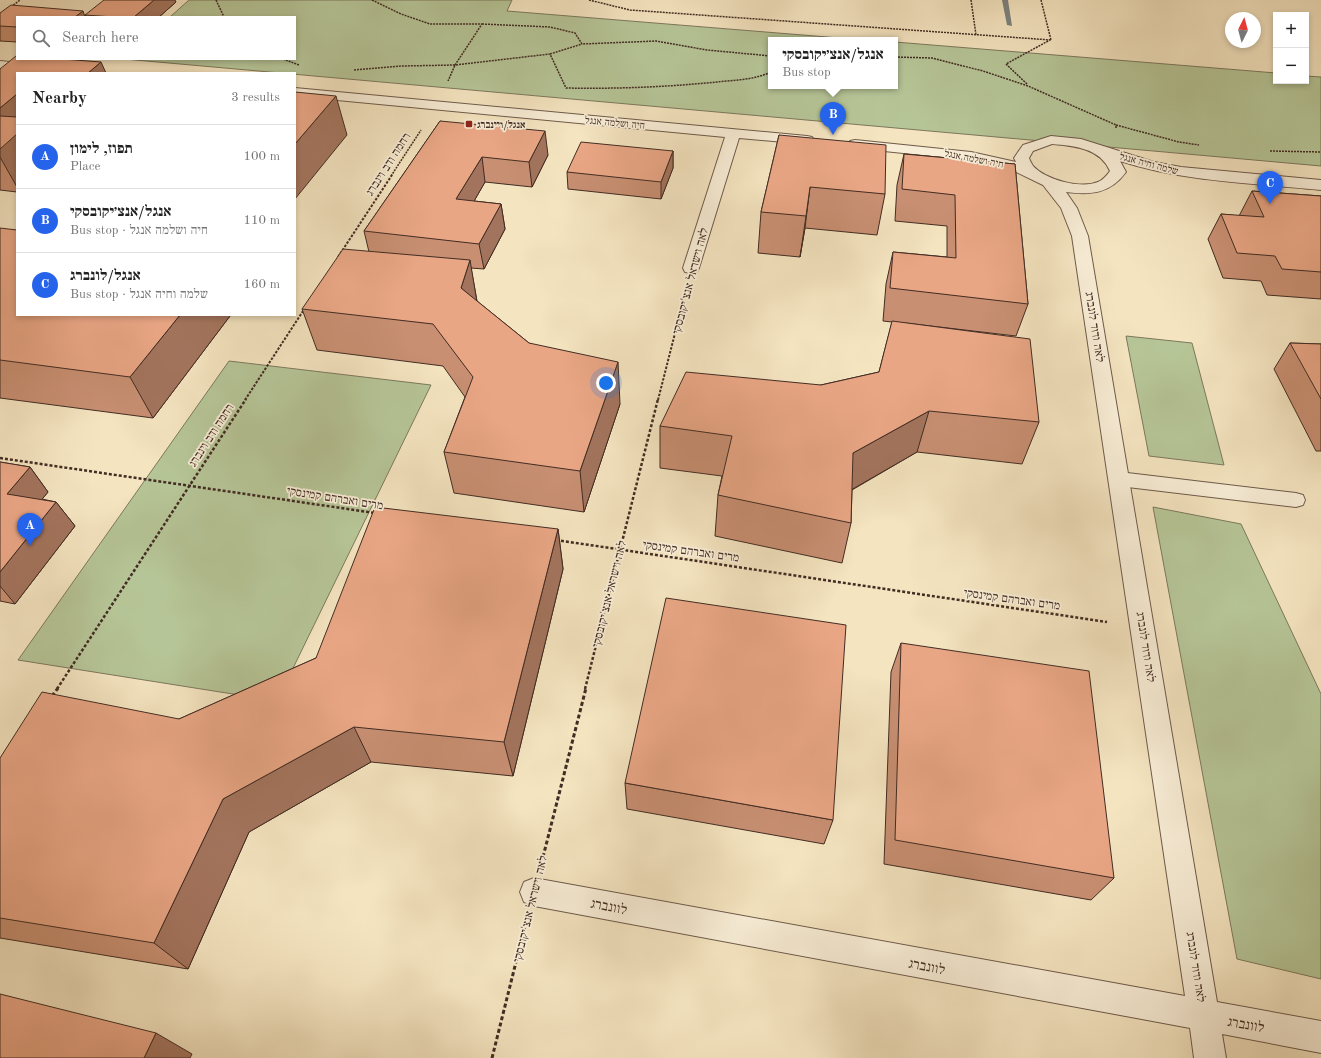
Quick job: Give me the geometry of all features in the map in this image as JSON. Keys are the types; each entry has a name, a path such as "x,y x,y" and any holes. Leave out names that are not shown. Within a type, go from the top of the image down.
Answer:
{"street":[{"path":"0,65 74,72"},
{"name":"חיה ושלמה אנגל","path":"296,92 818,141"},
{"name":"לאה וישראל אנצ'יקובסקי","path":"692,268 733,133"},
{"name":"חיה ושלמה אנגל","path":"934,151 967,151 1051,140 1067,140 1096,148"},
{"path":"1036,142 1026,147 1021,154 1021,160 1026,169 1036,177"},
{"name":"חיה ושלמה אנגל","path":"841,143 934,151 994,161 1014,166 1050,184"},
{"path":"1096,148 1108,155 1116,163 1121,179"},
{"name":"שלמה וחיה אנגל","path":"1096,148 1151,166 1203,175 1321,185"},
{"name":"שלמה וחיה אנגל","path":"1050,184 1076,188 1093,188 1121,179 1203,175"},
{"name":"לאה ודוד לונברג","path":"1080,236 1085,203 1089,197 1096,189 1121,179"},
{"name":"לאה ודוד לונברג","path":"1050,184 1062,195 1068,205 1080,236 1210,1058"},
{"name":"לוונברג","path":"534,892 1203,1017 1321,1037"}],"lane":[{"path":"1119,479 1296,500"}],"path":[{"path":"10,7 20,0"},
{"path":"216,0 224,16"},
{"path":"372,0 401,14 430,24 482,24 550,27 575,33 582,44"},
{"path":"589,0 630,10 1051,40"},
{"path":"970,0 976,35"},
{"path":"1040,0 1051,40"},
{"path":"455,65 482,24"},
{"path":"1028,86 1006,64 1051,40"},
{"path":"349,69 455,65 550,54 582,44 656,41 707,50 768,56"},
{"path":"550,54 566,88 605,89 673,87 736,79 768,73"},
{"path":"898,56 932,58 983,71 1028,86 1116,124 1179,142 1202,145"},
{"path":"286,60 303,67"},
{"name":"רחמה ודב וינברג","path":"337,258 437,105"},
{"path":"1116,124 1116,131"},
{"path":"1264,151 1321,152"},
{"name":"לאה וישראל אנצ'יקובסקי","path":"492,1058 692,268"},
{"name":"רחמה ודב וינברג","path":"47,702 306,305"},
{"name":"מרים ואברהם קמינסקי","path":"0,458 377,513"},
{"name":"מרים ואברהם קמינסקי","path":"550,539 1142,627"}],"green space":[{"path":"189,0 512,0 507,11 827,37 768,37 768,89 898,89 898,42 1273,73 1273,84 1309,84 1309,76 1321,77 1321,166 296,74 296,72 269,72 135,60 296,60 296,16 171,16"},
{"path":"1126,336 1192,343 1224,465 1149,456"},
{"path":"229,361 431,385 277,701 18,660"},
{"path":"1153,507 1241,524 1321,694 1321,979 1237,959"}],"building":[{"path":"104,0 154,0 135,16 85,15"},
{"path":"11,5 83,11 76,16 16,16 16,27 0,26 0,13"},
{"path":"16,56 16,60 75,60 101,62 89,72 16,72 16,95 0,108 0,69"},
{"path":"296,92 336,96 296,143"},
{"path":"0,116 16,117 16,135 0,149"},
{"path":"440,121 545,131 529,162 482,157 456,199 501,204 479,244 364,231"},
{"path":"779,135 886,145 885,194 810,187 806,216 761,212"},
{"path":"581,142 673,151 661,182 567,172"},
{"path":"904,154 1015,164 1028,304 890,288 893,252 956,258 955,195 902,189"},
{"path":"1252,191 1321,196 1321,272 1282,269 1275,256 1237,253 1221,214 1264,217"},
{"path":"0,228 16,230 16,316 179,316 130,377 0,360"},
{"path":"343,249 470,260 461,288 529,343 618,362 580,471 444,452 473,377 433,324 302,309"},
{"path":"892,321 1030,339 1039,422 929,411 853,453 851,523 718,495 732,436 660,426 686,372 821,385 879,372"},
{"path":"1290,343 1321,344 1321,399"},
{"path":"0,462 30,467 7,494 56,502 0,572"},
{"path":"375,507 558,529 504,742 354,727 223,799 154,943 0,918 0,758 42,692 179,719 316,658"},
{"path":"666,598 846,625 833,820 625,783"},
{"path":"901,643 1089,671 1114,878 895,840"},
{"path":"0,994 156,1033 144,1058 0,1058"}],"waterway":[{"path":"1005,0 1010,25"}],"place":[{"name":"אנגל/ויינברג","path":"469,124"},
{"name":"אנגל/אנצ׳יקובסקי","path":"833,135"},
{"name":"אנגל/לונברג","path":"1270,204"},
{"name":"תפוז, לימון","path":"30,546"}]}
